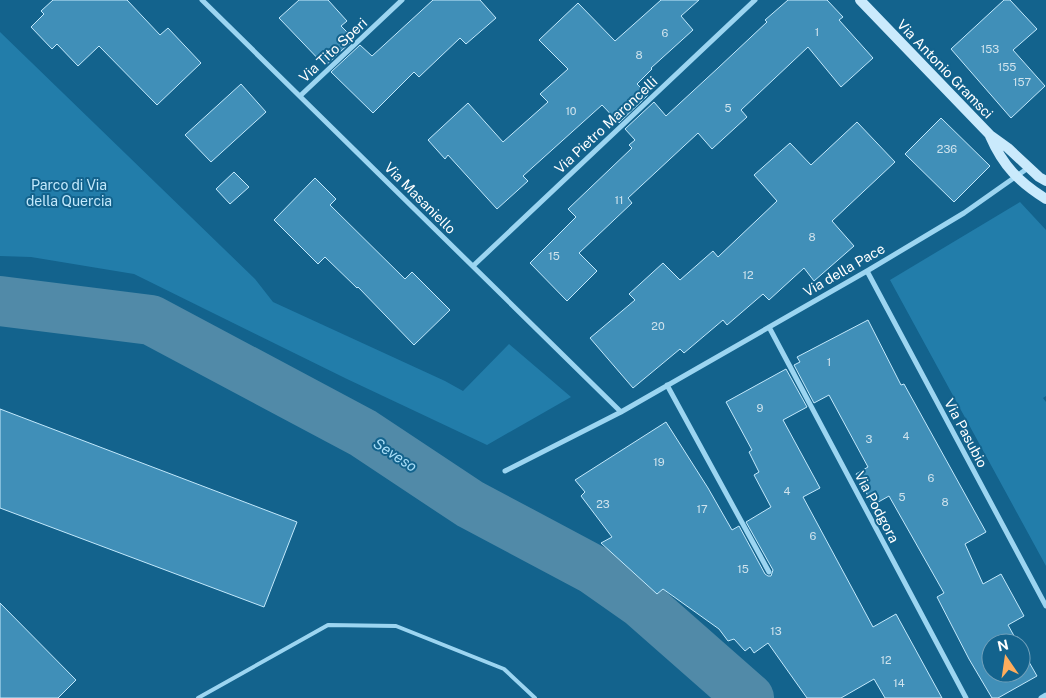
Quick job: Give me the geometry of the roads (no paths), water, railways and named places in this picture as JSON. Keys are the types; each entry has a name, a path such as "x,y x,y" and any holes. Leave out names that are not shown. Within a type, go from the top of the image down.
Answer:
{"street":[{"name":"Via Masaniello","path":"202,0 621,412"},
{"name":"Via Tito Speri","path":"300,96 402,0"},
{"name":"Via Pietro Maroncelli","path":"473,266 755,0"},
{"name":"Via Antonio Gramsci","path":"860,0 990,135 1046,181"},
{"name":"Via Antonio Gramsci","path":"990,135 999,156 1017,177 1027,187 1046,199"},
{"name":"Via della Pace","path":"505,470 621,412 867,271 964,212 1028,168"},
{"name":"Via Pasubio","path":"867,271 1046,606"},
{"name":"Via Podgora","path":"769,327 966,698"},
{"path":"667,385 769,572"},
{"path":"1041,698 1046,695"}],"lane":[{"path":"198,698 328,625 396,626 504,669 535,698"}],"waterway":[{"name":"Seveso","path":"0,301 151,320 363,433 470,504 594,570 641,603 749,698"}],"park label":[{"name":"Parco di Via della Quercia","path":"69,194"}]}
